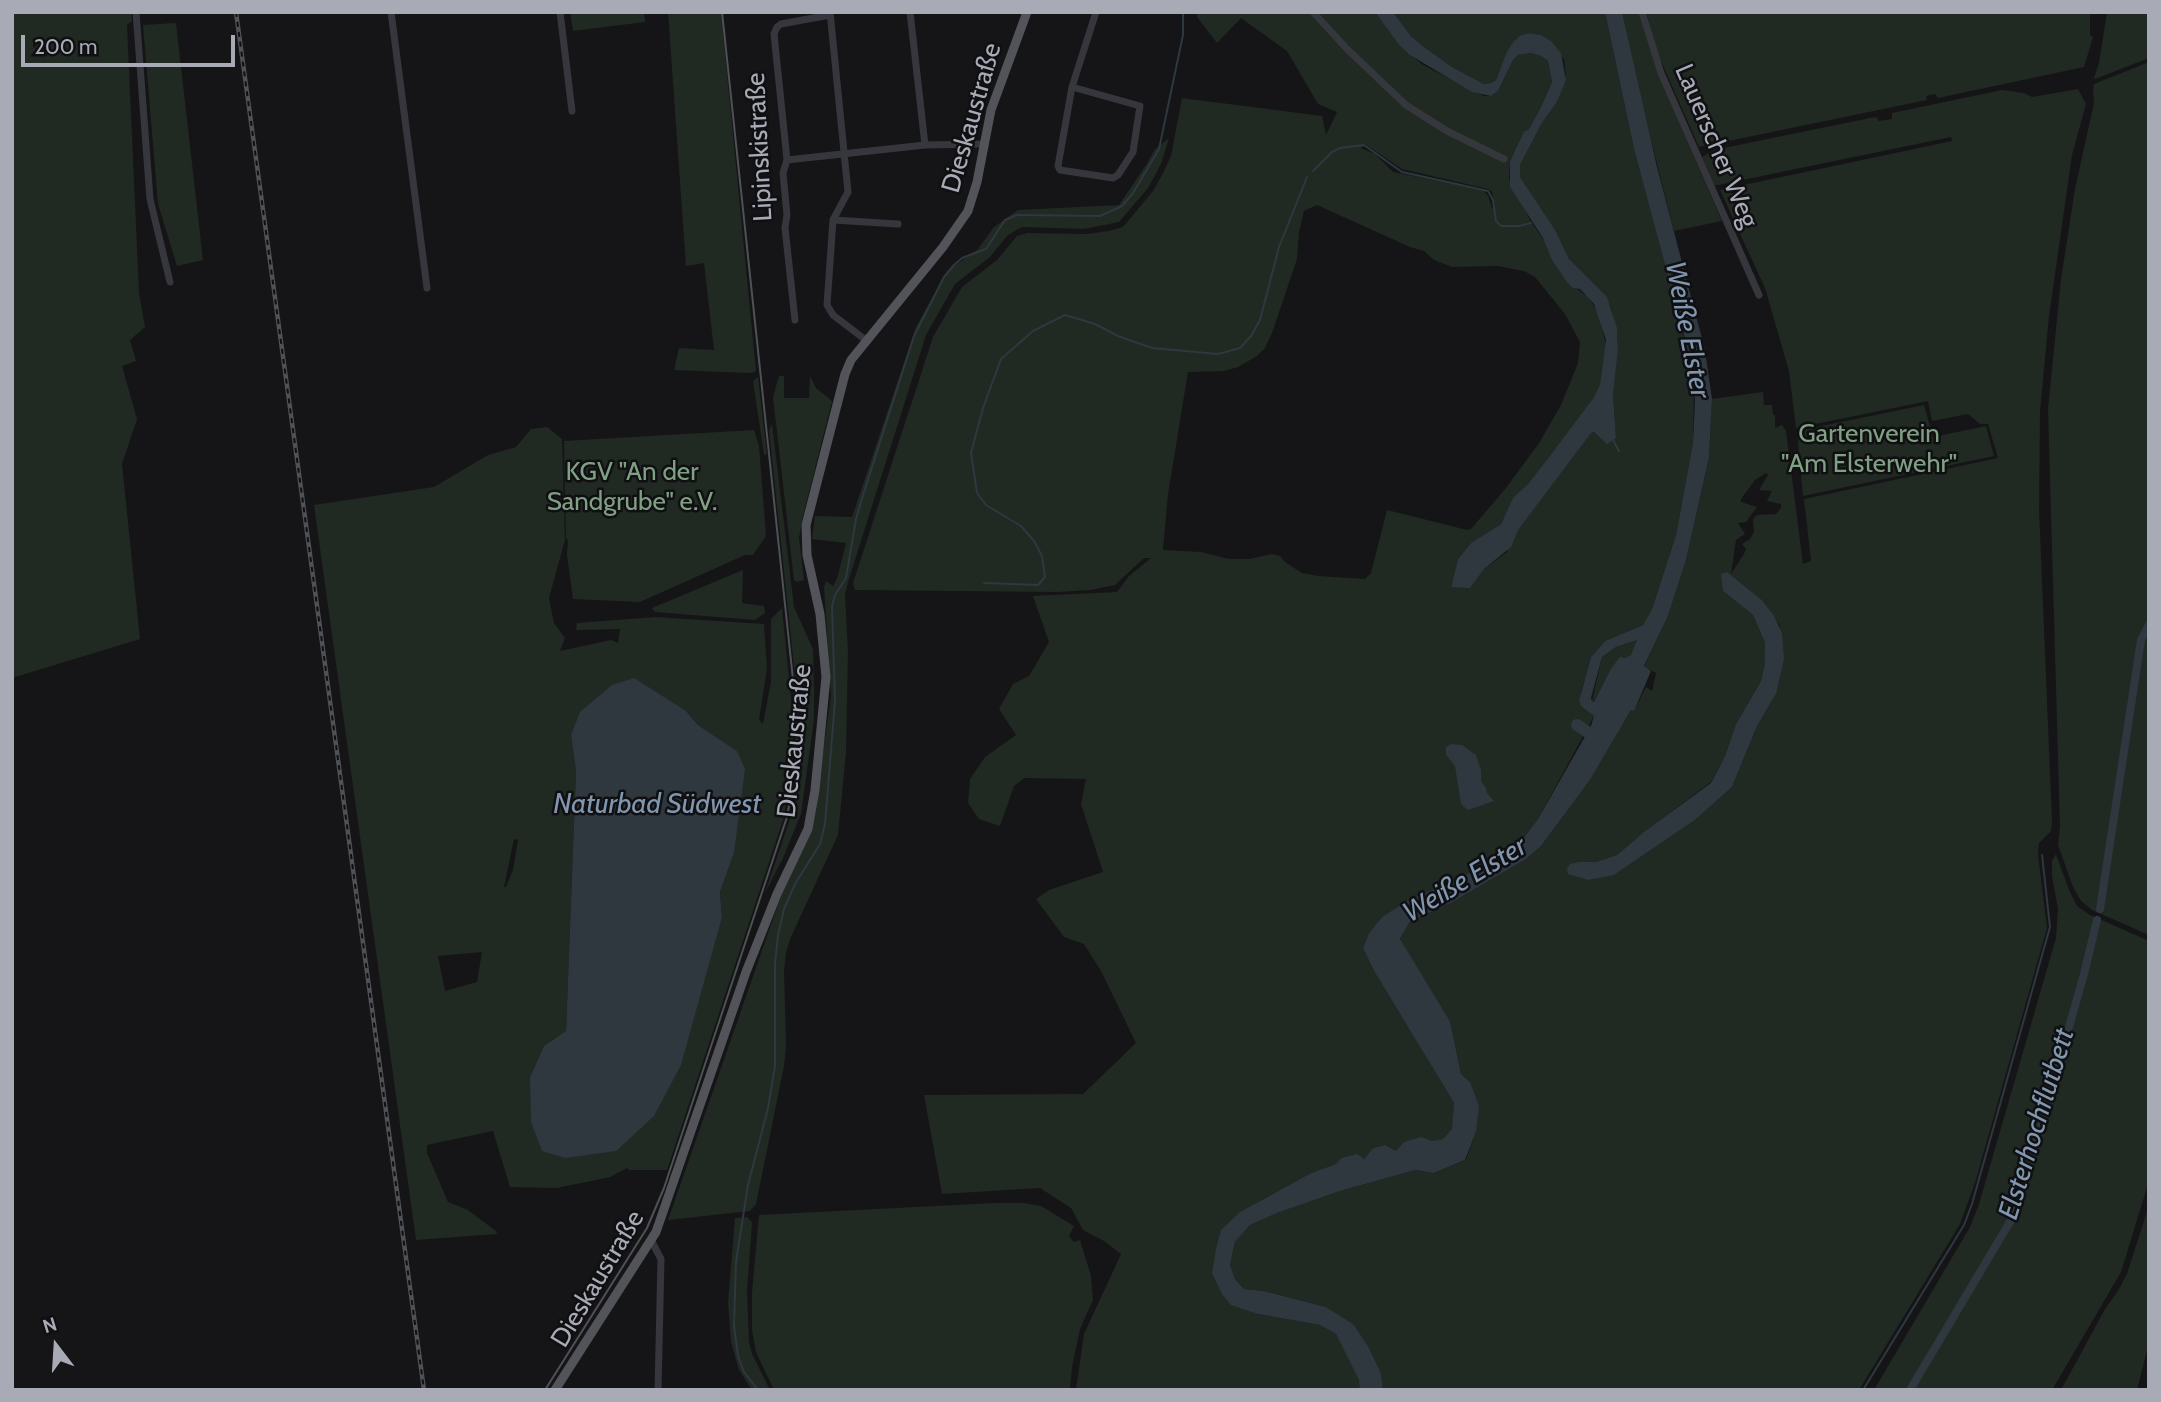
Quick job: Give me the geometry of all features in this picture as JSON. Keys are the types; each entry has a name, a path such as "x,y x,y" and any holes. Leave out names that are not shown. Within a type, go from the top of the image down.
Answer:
{"main road":[{"name":"Dieskaustraße","path":"555,1390 652,1240 746,972 777,894 808,829 813,809 825,695 825,659 820,614 807,555 806,525 845,374 851,360 943,247 968,211 977,183 990,110 1027,12"}],"street":[{"path":"136,12 150,199 170,282"},
{"path":"391,12 427,288"},
{"path":"560,12 572,111"},
{"path":"911,12 925,145"},
{"path":"1072,87 1140,106 1133,152 1118,176 1113,178 1060,170 1058,166 1072,87 1096,12"},
{"path":"1313,12 1347,49 1406,105 1447,131 1504,159"},
{"name":"Lauerscher Weg","path":"1642,12 1661,73 1759,295"},
{"path":"830,14 848,192 833,220 827,305 833,316 867,341"},
{"name":"Lipinskistraße","path":"795,320 785,228 787,215 783,173 787,160 774,34 781,24 830,14"},
{"path":"787,160 925,145 984,144"},
{"path":"833,220 898,224"},
{"path":"652,1240 661,1259 658,1390"}],"green space":[{"path":"12,12 131,12 132,21 127,25 139,293 145,327 130,340 136,361 122,366 137,419 122,464 140,639 12,678"},
{"path":"570,12 644,12 645,22 573,31"},
{"path":"668,12 721,12 756,371 751,373 674,370 679,348 714,350 704,263 686,266"},
{"path":"1197,12 1375,12 1399,45 1423,65 1484,96 1491,96 1498,91 1518,55 1531,53 1548,61 1552,82 1540,109 1510,160 1509,179 1530,220 1577,289 1588,297 1598,312 1606,345 1600,384 1594,397 1551,456 1513,499 1501,524 1471,543 1458,559 1451,586 1470,587 1484,569 1507,552 1517,530 1591,432 1616,438 1613,395 1618,339 1611,307 1569,259 1520,177 1520,165 1542,123 1557,102 1566,75 1564,59 1541,35 1529,33 1513,42 1496,80 1484,84 1452,67 1424,47 1411,36 1393,12 1605,12 1634,149 1671,283 1694,382 1693,443 1676,535 1652,609 1643,625 1605,641 1591,657 1581,693 1589,712 1594,716 1538,819 1519,844 1487,865 1405,902 1382,917 1369,933 1363,948 1374,971 1454,1103 1453,1129 1443,1139 1396,1151 1385,1145 1373,1148 1364,1159 1336,1164 1311,1173 1240,1212 1213,1273 1258,1314 1320,1325 1336,1334 1360,1380 1360,1390 1076,1390 1084,1334 1121,1254 1083,1230 1071,1208 1040,1188 942,1194 924,1095 1083,1094 1136,1043 1101,971 1084,944 1064,937 1036,899 1049,890 1103,872 1081,804 1086,779 1024,778 1014,786 1000,826 979,819 968,803 970,779 985,757 1016,735 999,709 1013,684 1029,676 1049,642 1033,596 1117,592 1129,576 1151,558 1144,558 1115,585 1090,590 855,590 853,583 933,337 962,287 997,260 1017,236 1027,233 1087,234 1123,227 1153,191 1171,156 1182,98 1322,116 1326,135 1337,112 1318,104 1287,51 1241,18 1217,43 1197,17","holes":["1365,144 1402,169 1488,189 1492,192 1495,207 1492,208 1483,190 1393,172 1375,154 1361,148","1317,205 1424,251 1434,260 1452,267 1498,266 1524,271 1535,277 1565,314 1580,342 1578,363 1561,405 1539,443 1471,529 1387,510 1371,573 1365,579 1302,573 1280,556 1272,554 1249,559 1229,559 1201,552 1163,550 1168,494 1188,372 1224,371 1238,367 1265,348 1297,259 1304,211"]},
{"path":"1622,12 1639,12 1658,74 1722,221 1674,231"},
{"path":"1646,12 2090,12 2090,35 2093,37 2084,67 1938,98 1935,94 1930,95 1926,96 1927,100 1699,147 1657,52"},
{"path":"2107,12 2149,12 2149,58 2095,79 2094,78"},
{"path":"176,23 203,260 177,266 158,204 143,25"},
{"path":"2149,62 2149,935 2092,910 2081,901 2058,845 2060,826 2048,409 2061,279 2075,189 2094,103 2094,84"},
{"path":"2078,89 2086,104 2072,155 2049,316 2040,411 2039,509 2052,821 2051,831 2039,843 2038,854 2047,928 1975,1183 1960,1224 1859,1390 1383,1390 1381,1373 1368,1346 1352,1324 1326,1307 1264,1291 1244,1289 1235,1279 1230,1265 1235,1242 1250,1225 1277,1213 1340,1191 1415,1170 1434,1173 1466,1160 1476,1132 1470,1082 1461,1074 1450,1021 1400,940 1409,921 1451,903 1526,859 1541,846 1590,780 1631,710 1634,711 1646,687 1652,691 1656,673 1644,667 1668,616 1686,560 1709,459 1712,399 1763,392 1764,405 1772,405 1775,428 1782,425 1786,431 1803,564 1811,561 1804,499 1998,458 1988,424 1980,424 1968,414 1932,421 1928,401 1796,428 1789,371 1765,288 1720,190 1952,141 1951,137 1718,185 1714,185 1702,157 1714,150 1870,118 1876,117 1879,121 1892,119 1892,113 2002,90 2032,97","holes":["1766,473 1768,475 1759,490 1772,491 1767,501 1781,504 1781,508 1776,514 1757,515 1753,519 1754,532 1750,539 1742,544 1746,549 1731,574 1736,540 1745,534 1738,523 1746,522 1757,507 1741,502 1741,499 1755,480","1727,572 1762,600 1780,626 1776,694 1757,726 1732,787 1695,820 1614,875 1579,862 1596,862 1617,855 1711,782 1725,756 1736,724 1761,681 1765,663 1765,643 1753,615 1723,591"]},
{"path":"1169,138 1161,164 1148,188 1119,222 1084,229 1018,229 1007,236 990,257 955,284 926,335 845,595 848,650 846,752 838,835 786,953 784,1066 756,1204 750,1211 668,1220 781,896 812,831 831,696 824,587 826,581 833,586 837,579 846,543 812,539 815,516 852,517 916,327 947,271 978,249 994,227 1018,210 1119,205 1155,149"},
{"path":"779,376 784,376 784,398 809,398 810,376 816,388 832,401 802,520 799,538 804,580 797,582 794,580 773,397"},
{"path":"758,377 767,454 764,455 753,381"},
{"name":"Gartenverein \"Am Elsterwehr\"","path":"1924,405 1933,437 1986,426 1994,456 1803,496 1797,431"},
{"path":"772,424 794,607 813,649 814,720 801,814 765,893 790,819 800,752 799,713 769,430"},
{"path":"547,427 562,439 565,540 549,598 554,623 565,638 560,651 611,640 618,643 620,629 576,630 577,623 656,617 764,624 767,668 759,720 763,724 771,682 771,619 782,608 793,719 793,768 783,820 667,1170 627,1168 610,1177 557,1188 510,1187 493,1131 427,1145 427,1153 448,1202 468,1210 497,1234 416,1240 314,505 434,487 488,455 516,447 531,429","holes":["686,711 698,725 737,751 734,853 720,892 722,916 530,1077 544,1046 566,1031 576,771 571,735","514,839 518,840 513,870 504,887","482,952 477,982 445,991 438,956"]},
{"name":"KGV \"An der Sandgrube\" e.V.","path":"754,430 759,446 766,536 753,555 745,555 640,602 573,599 566,539 564,441"},
{"path":"743,570 742,603 764,606 765,613 755,620 655,612 652,608"},
{"path":"1637,640 1631,655 1610,670 1594,702 1592,701 1602,657 1616,647"},
{"name":"Elsterhochflutbett","path":"2056,854 2077,906 2090,915 2149,941 2149,1181 2121,1272 2052,1390 1874,1390 1970,1227 1979,1204 2056,938 2058,909 2052,861"},
{"path":"995,1203 1041,1206 1074,1226 1069,1236 1074,1242 1080,1240 1091,1276 1093,1300 1080,1329 1070,1390 774,1390 756,1352 752,1330 752,1292 759,1215"},
{"path":"2149,1205 2149,1343 2137,1390 2061,1390 2127,1274"},
{"path":"747,1217 752,1222 747,1291 749,1342 770,1390 752,1390 739,1370 731,1342 728,1302 735,1218"}],"water":[{"path":"1375,12 1393,12 1411,36 1424,47 1452,67 1484,84 1496,80 1507,52 1520,36 1529,33 1541,35 1551,41 1561,53 1566,80 1557,102 1542,123 1520,165 1520,177 1555,230 1569,259 1607,297 1617,328 1618,349 1613,395 1616,438 1607,444 1594,432 1591,433 1518,530 1511,547 1484,569 1470,588 1451,587 1458,559 1471,543 1501,524 1513,498 1528,484 1594,397 1600,384 1606,340 1594,304 1580,289 1573,288 1567,282 1510,187 1510,161 1552,82 1548,61 1531,53 1518,55 1498,91 1491,96 1472,92 1410,55 1399,45"},
{"name":"Weiße Elster","path":"1605,12 1622,12 1657,167 1705,350 1712,399 1709,458 1686,560 1668,616 1644,666 1651,671 1634,711 1631,710 1590,780 1541,846 1526,859 1451,903 1410,921 1400,939 1450,1021 1461,1074 1470,1082 1479,1106 1476,1132 1465,1160 1434,1173 1415,1170 1340,1191 1277,1213 1250,1225 1235,1242 1230,1265 1235,1279 1244,1289 1264,1291 1326,1307 1353,1324 1368,1346 1381,1373 1383,1390 1360,1390 1359,1380 1336,1334 1320,1325 1258,1314 1231,1305 1222,1294 1212,1273 1216,1249 1221,1230 1240,1212 1311,1173 1357,1154 1364,1159 1373,1148 1385,1145 1396,1151 1404,1142 1421,1137 1432,1141 1443,1139 1452,1129 1454,1103 1374,971 1363,948 1369,933 1382,917 1405,902 1487,865 1519,844 1538,819 1591,726 1594,716 1581,706 1579,701 1591,657 1605,641 1643,625 1652,609 1676,535 1693,443 1695,400 1687,346 1634,149","holes":["1637,640 1631,655 1620,657 1610,670 1594,702 1592,701 1602,657 1616,647"]},
{"path":"1727,572 1762,600 1774,616 1782,633 1784,659 1776,694 1757,726 1732,787 1695,820 1614,875 1588,880 1568,874 1567,868 1570,864 1596,862 1617,855 1711,783 1725,756 1736,724 1761,681 1765,663 1765,643 1753,615 1723,591 1721,574"},
{"name":"Naturbad Südwest","path":"634,678 686,711 698,725 737,751 745,769 734,853 720,892 722,917 681,1065 654,1116 616,1151 565,1158 542,1151 531,1122 530,1077 544,1046 566,1031 576,771 571,735 580,712 612,685"},
{"path":"1451,744 1462,745 1476,755 1481,781 1494,801 1468,810 1461,804 1455,766 1446,755 1446,747"}],"waterway":[{"path":"758,1390 744,1372 738,1356 734,1326 736,1262 748,1185 768,1108 775,1066 775,964 778,935 784,909 795,884 820,844 825,824 835,701 832,606 835,595 846,578 856,519 864,492 914,336 944,277 954,265 962,258 986,249 1005,220 1017,215 1100,216 1122,206 1133,193 1159,149 1183,35 1183,12"},
{"path":"1313,171 1332,152 1340,148 1364,145 1402,172 1488,191 1493,200 1496,221 1501,226 1531,223"},
{"path":"984,583 1038,585 1045,577 1042,556 1034,541 1021,526 986,505 977,493 971,453 983,408 1001,359 1033,331 1065,315 1095,324 1118,336 1152,348 1218,354 1240,348 1260,320 1279,247 1307,177"},
{"path":"1613,440 1619,451"},
{"name":"Elsterhochflutbett","path":"2100,909 2141,640 2149,625"},
{"path":"1577,725 1598,739"},
{"path":"1863,1390 1964,1225 1972,1204 2050,927 2042,855"},
{"name":"Elsterhochflutbett","path":"1910,1390 2017,1210 2097,920"}],"tram line":[{"path":"545,1390 647,1228 664,1188 787,817 796,767 797,717 722,12"}],"railway":[{"path":"236,12 424,1390"}]}
